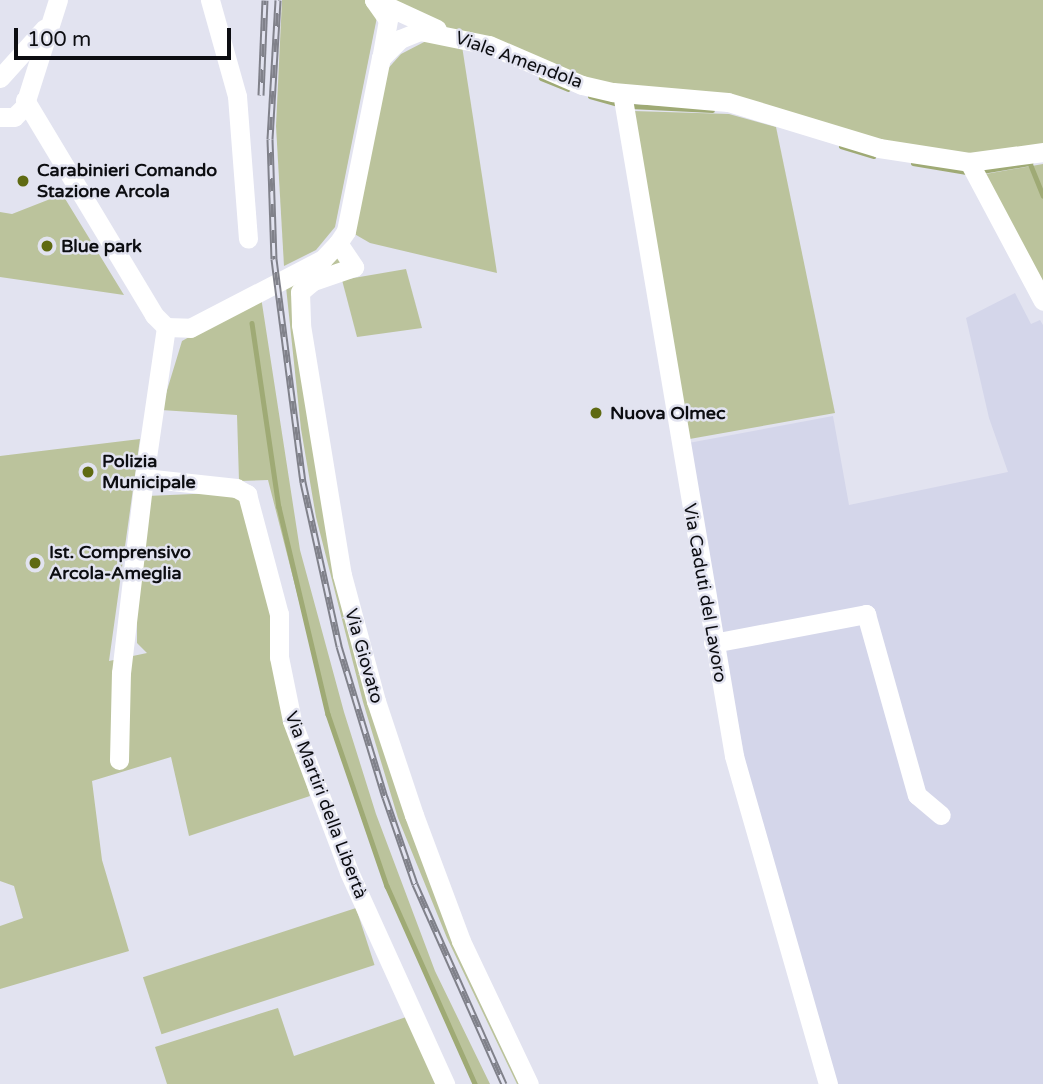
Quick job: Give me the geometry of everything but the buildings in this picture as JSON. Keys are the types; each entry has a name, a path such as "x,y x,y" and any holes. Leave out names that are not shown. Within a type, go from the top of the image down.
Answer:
{"street":[{"path":"210,0 237,96 248,239"},
{"path":"374,0 447,34"},
{"path":"166,327 190,328 323,259 346,231 387,20 374,0"},
{"path":"49,142 5,119 25,97 48,24 60,2"},
{"path":"0,78 48,24"},
{"name":"Viale Amendola","path":"381,58 400,39 420,31 447,34 489,45 623,102 728,102 879,148 974,171 1043,152"},
{"path":"0,83 18,85 49,142 166,327 144,478 121,673 119,760"},
{"name":"Via Caduti del Lavoro","path":"623,102 733,756 828,1084"},
{"path":"974,171 1043,301"},
{"name":"Via Giovato","path":"338,243 354,267 313,281 300,292 300,314 315,433 342,575 376,701 414,815 461,941 529,1084"},
{"name":"Via Martiri della Libertà","path":"144,478 236,488 248,497 279,614 279,657 292,721 349,872 445,1084"},
{"path":"713,643 866,614 917,795 941,815"}],"shaded area":[{"path":"1015,293 1031,324 1040,320 1043,325 1043,1084 835,1084 761,840 683,444 833,416 849,505 1008,472 989,418 966,318"}],"green space":[{"path":"282,0 366,0 377,17 335,227 316,250 284,266 276,126"},
{"path":"379,0 1043,0 1043,150 1017,155 908,151 768,108 613,90 448,32"},
{"path":"428,40 462,46 497,273 370,243 351,232 384,73 401,54"},
{"path":"633,111 729,114 776,127 835,413 684,440"},
{"path":"1043,164 1043,293 980,175"},
{"name":"Blue park","path":"63,194 124,295 0,277 0,212 12,214"},
{"path":"338,255 348,261 298,290 355,640 525,1084 517,1084 447,938 398,818 363,702 316,517 301,429 286,287"},
{"path":"406,269 422,328 357,337 342,280"},
{"path":"261,297 300,550 344,712 376,814 435,971 490,1084 475,1084 387,886 328,714 268,480 239,481 237,415 161,410 182,341"},
{"path":"140,439 109,661 147,653 137,643 137,598 147,496 239,492 263,562 282,702 310,796 189,836 171,757 92,781 102,860 129,951 0,989 0,926 23,918 14,886 0,881 0,456"},
{"path":"356,908 375,965 162,1034 143,977"},
{"path":"278,1008 294,1056 409,1016 441,1084 167,1084 155,1047"}],"waterway":[{"path":"541,78 568,89"},
{"path":"590,96 618,104"},
{"path":"630,106 712,110"},
{"path":"841,146 873,156"},
{"path":"913,163 966,172"},
{"path":"982,171 1030,163 1043,195"},
{"path":"252,323 279,507 328,714 387,886 475,1084"}],"railway":[{"path":"261,95 265,0"},
{"path":"278,0 270,139 274,259 303,482 339,646 385,797 415,884 504,1084"}],"place":[{"name":"Carabinieri Comando Stazione Arcola","path":"23,181"},
{"name":"Blue park","path":"47,246"},
{"name":"Nuova Olmec","path":"596,413"},
{"name":"Polizia Municipale","path":"88,472"},
{"name":"Ist. Comprensivo Arcola-Ameglia","path":"35,563"}]}
